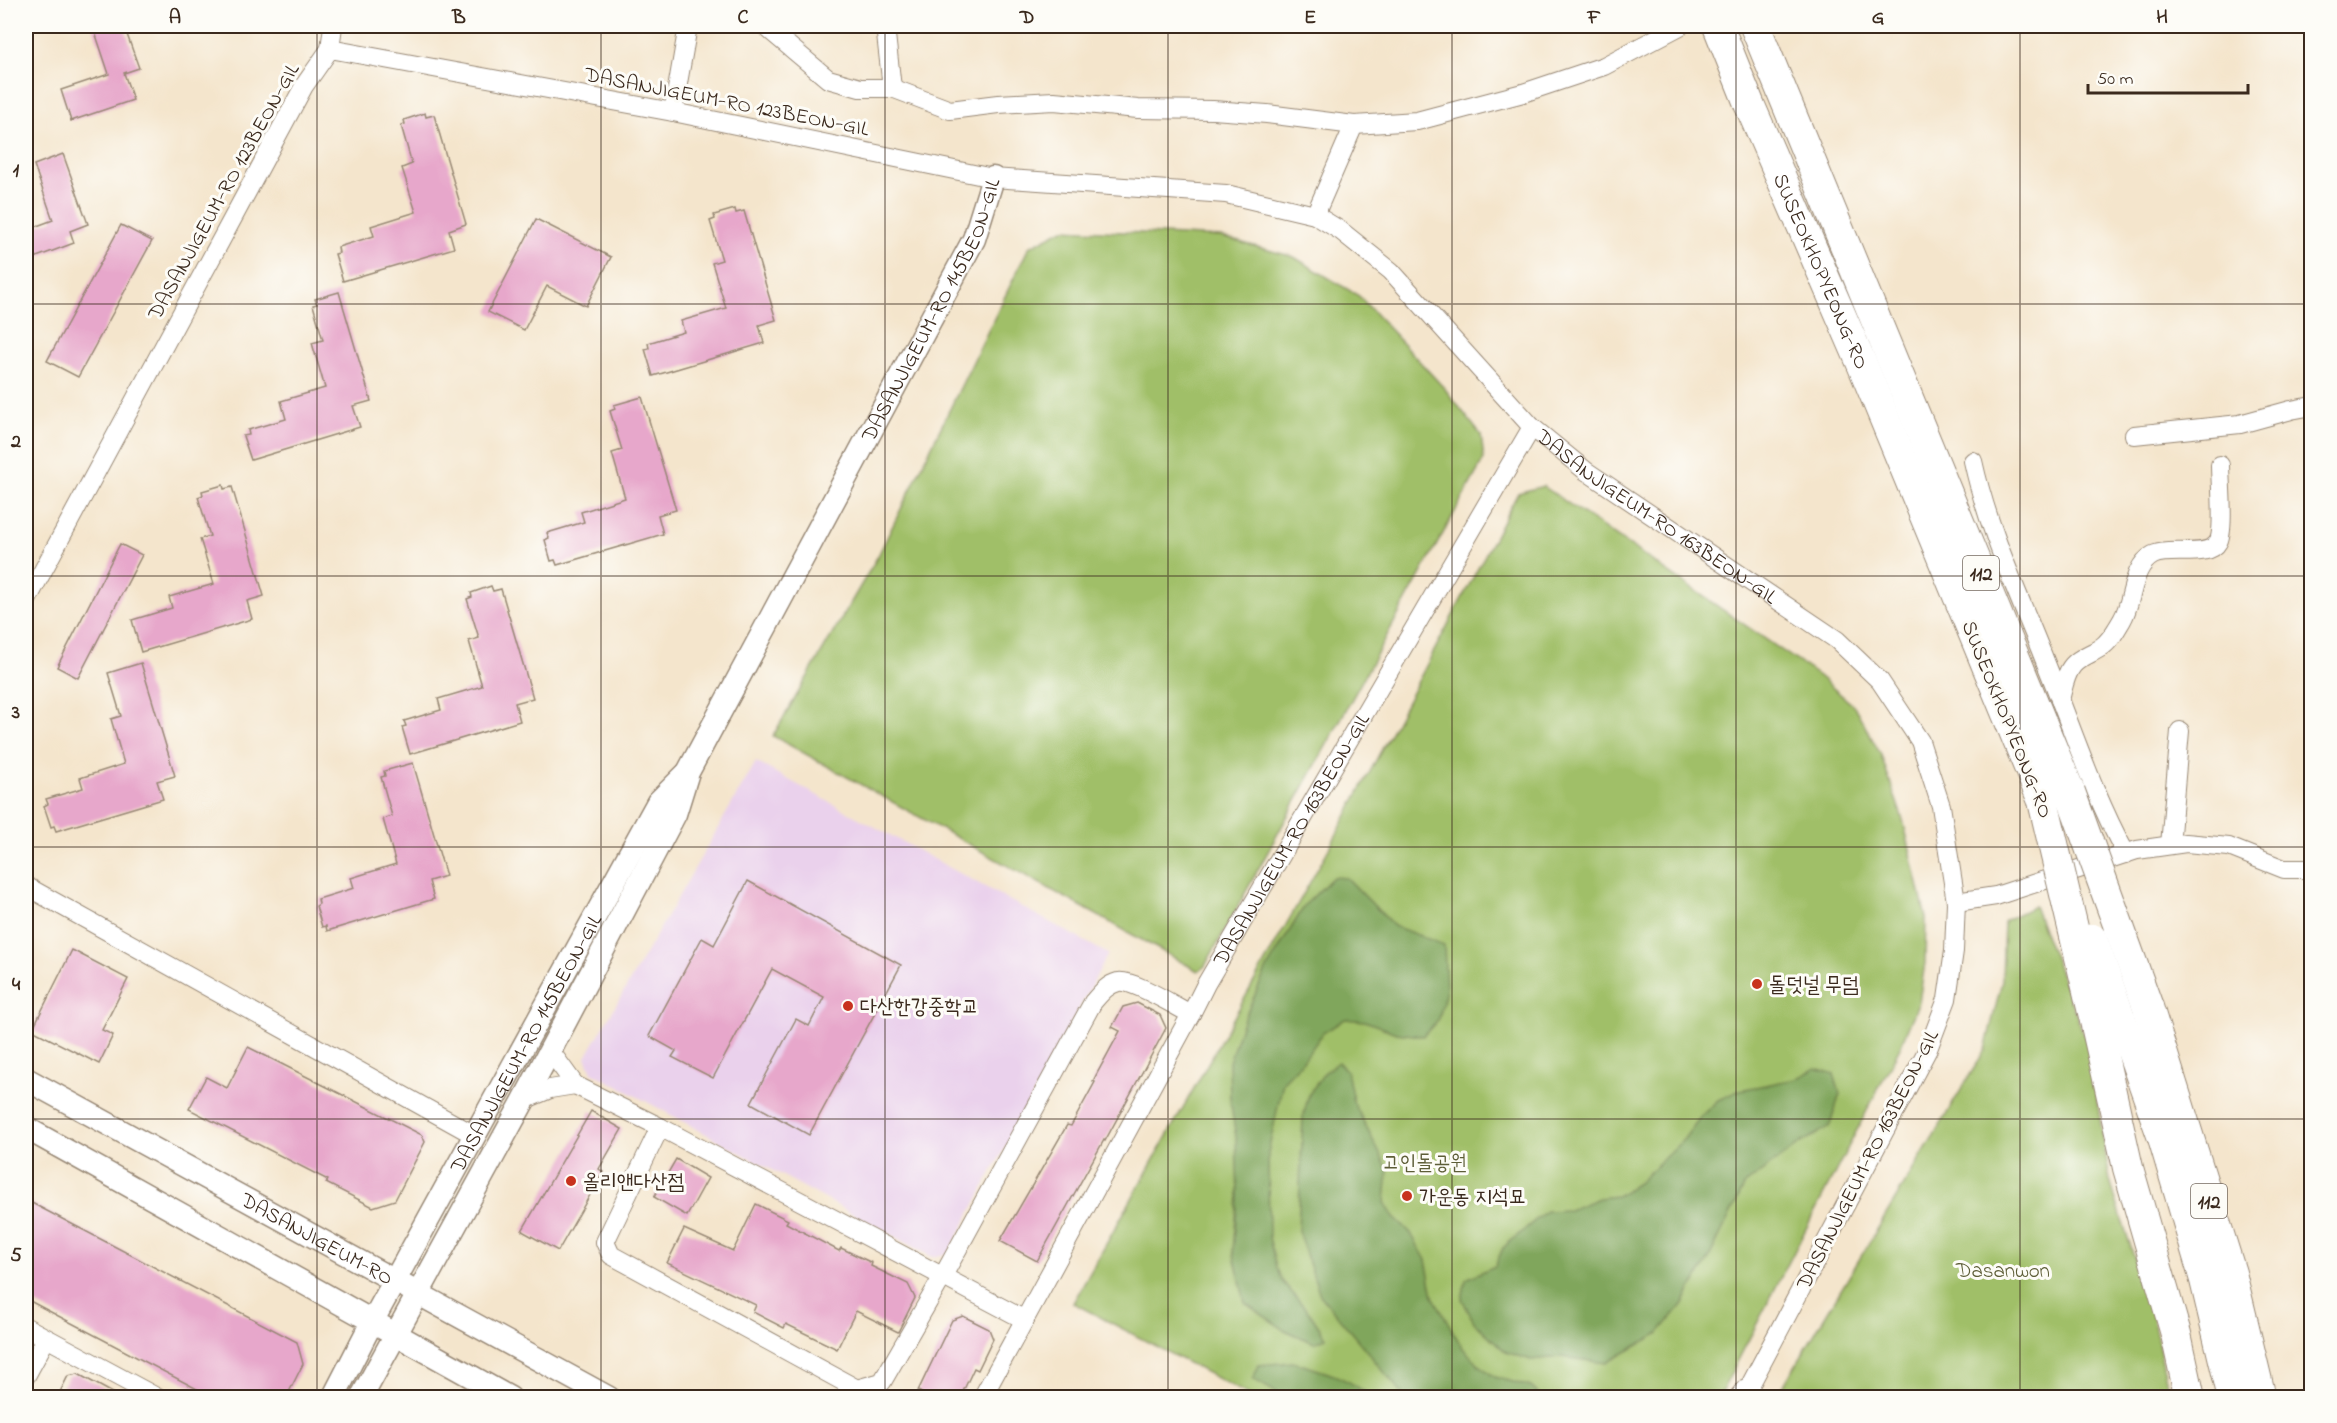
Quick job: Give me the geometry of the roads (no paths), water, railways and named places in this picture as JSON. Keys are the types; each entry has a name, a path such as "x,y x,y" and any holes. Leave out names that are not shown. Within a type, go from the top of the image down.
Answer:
{"highway":[{"name":"SUSEOKHOPYEONG-RO","path":"1718,26 1750,106 1862,364 2148,1007 2231,1273 2261,1398"},
{"name":"SUSEOKHOPYEONG-RO","path":"1755,26 2056,796 2108,1021 2164,1141 2205,1280 2233,1398"},
{"path":"2108,1021 2128,1168 2176,1334 2190,1398"}],"street":[{"path":"330,49 333,26"},
{"path":"673,112 688,26"},
{"path":"765,26 828,79 860,88 892,88 950,110 998,104 1054,101 1138,109 1213,110 1267,114 1354,125 1417,121 1522,93 1604,66 1680,26"},
{"path":"885,26 892,88"},
{"name":"DASANJIGEUM-RO 123BEON-GIL","path":"26,602 298,96 330,49 673,112 993,178"},
{"path":"1315,215 1354,125"},
{"name":"DASANJIGEUM-RO 145BEON-GIL","path":"361,1398 524,1100 675,814 688,772 974,239 993,178 1226,195 1263,201 1315,215 1341,231 1391,271 1532,427"},
{"path":"2134,435 2240,424 2312,406"},
{"name":"DASANJIGEUM-RO 163BEON-GIL","path":"982,1398 1212,974 1532,427 1586,471 1837,640 1880,681 1920,741 1941,806 1956,902 1954,951 1947,999 1928,1049 1744,1395"},
{"path":"1972,460 1988,517 2111,826 2126,854"},
{"path":"2060,700 2073,665 2109,641 2123,618 2130,603 2138,573 2146,562 2154,555 2166,551 2195,552 2217,545 2221,527 2220,465"},
{"path":"2170,845 2180,731"},
{"name":"DASANJIGEUM-RO 145BEON-GIL","path":"333,1398 372,1322 476,1137 658,802 688,772"},
{"path":"1956,902 1996,896 2137,850 2186,843 2229,847 2284,869 2312,869"},
{"path":"26,886 476,1137"},
{"path":"660,1127 605,1242 611,1256 857,1389 882,1382 944,1276 1093,1002 1107,987 1121,981 1133,984 1191,1014"},
{"path":"549,1049 575,1085 660,1127 1025,1320"},
{"name":"DASANJIGEUM-RO","path":"26,1079 609,1398"},
{"path":"524,1100 550,1089 575,1085"},
{"path":"26,1128 510,1398"},
{"path":"26,1328 158,1398"},
{"path":"26,1376 46,1339"}],"place":[{"name":"돌덧널 무덤","path":"1757,984"},
{"name":"다산한강중학교","path":"848,1006"},
{"name":"올리앤다산점","path":"571,1181"},
{"name":"가운동 지석묘","path":"1407,1196"}],"park label":[{"name":"고인돌공원","path":"1425,1162"},
{"name":"Dasanwon","path":"2003,1270"}]}
